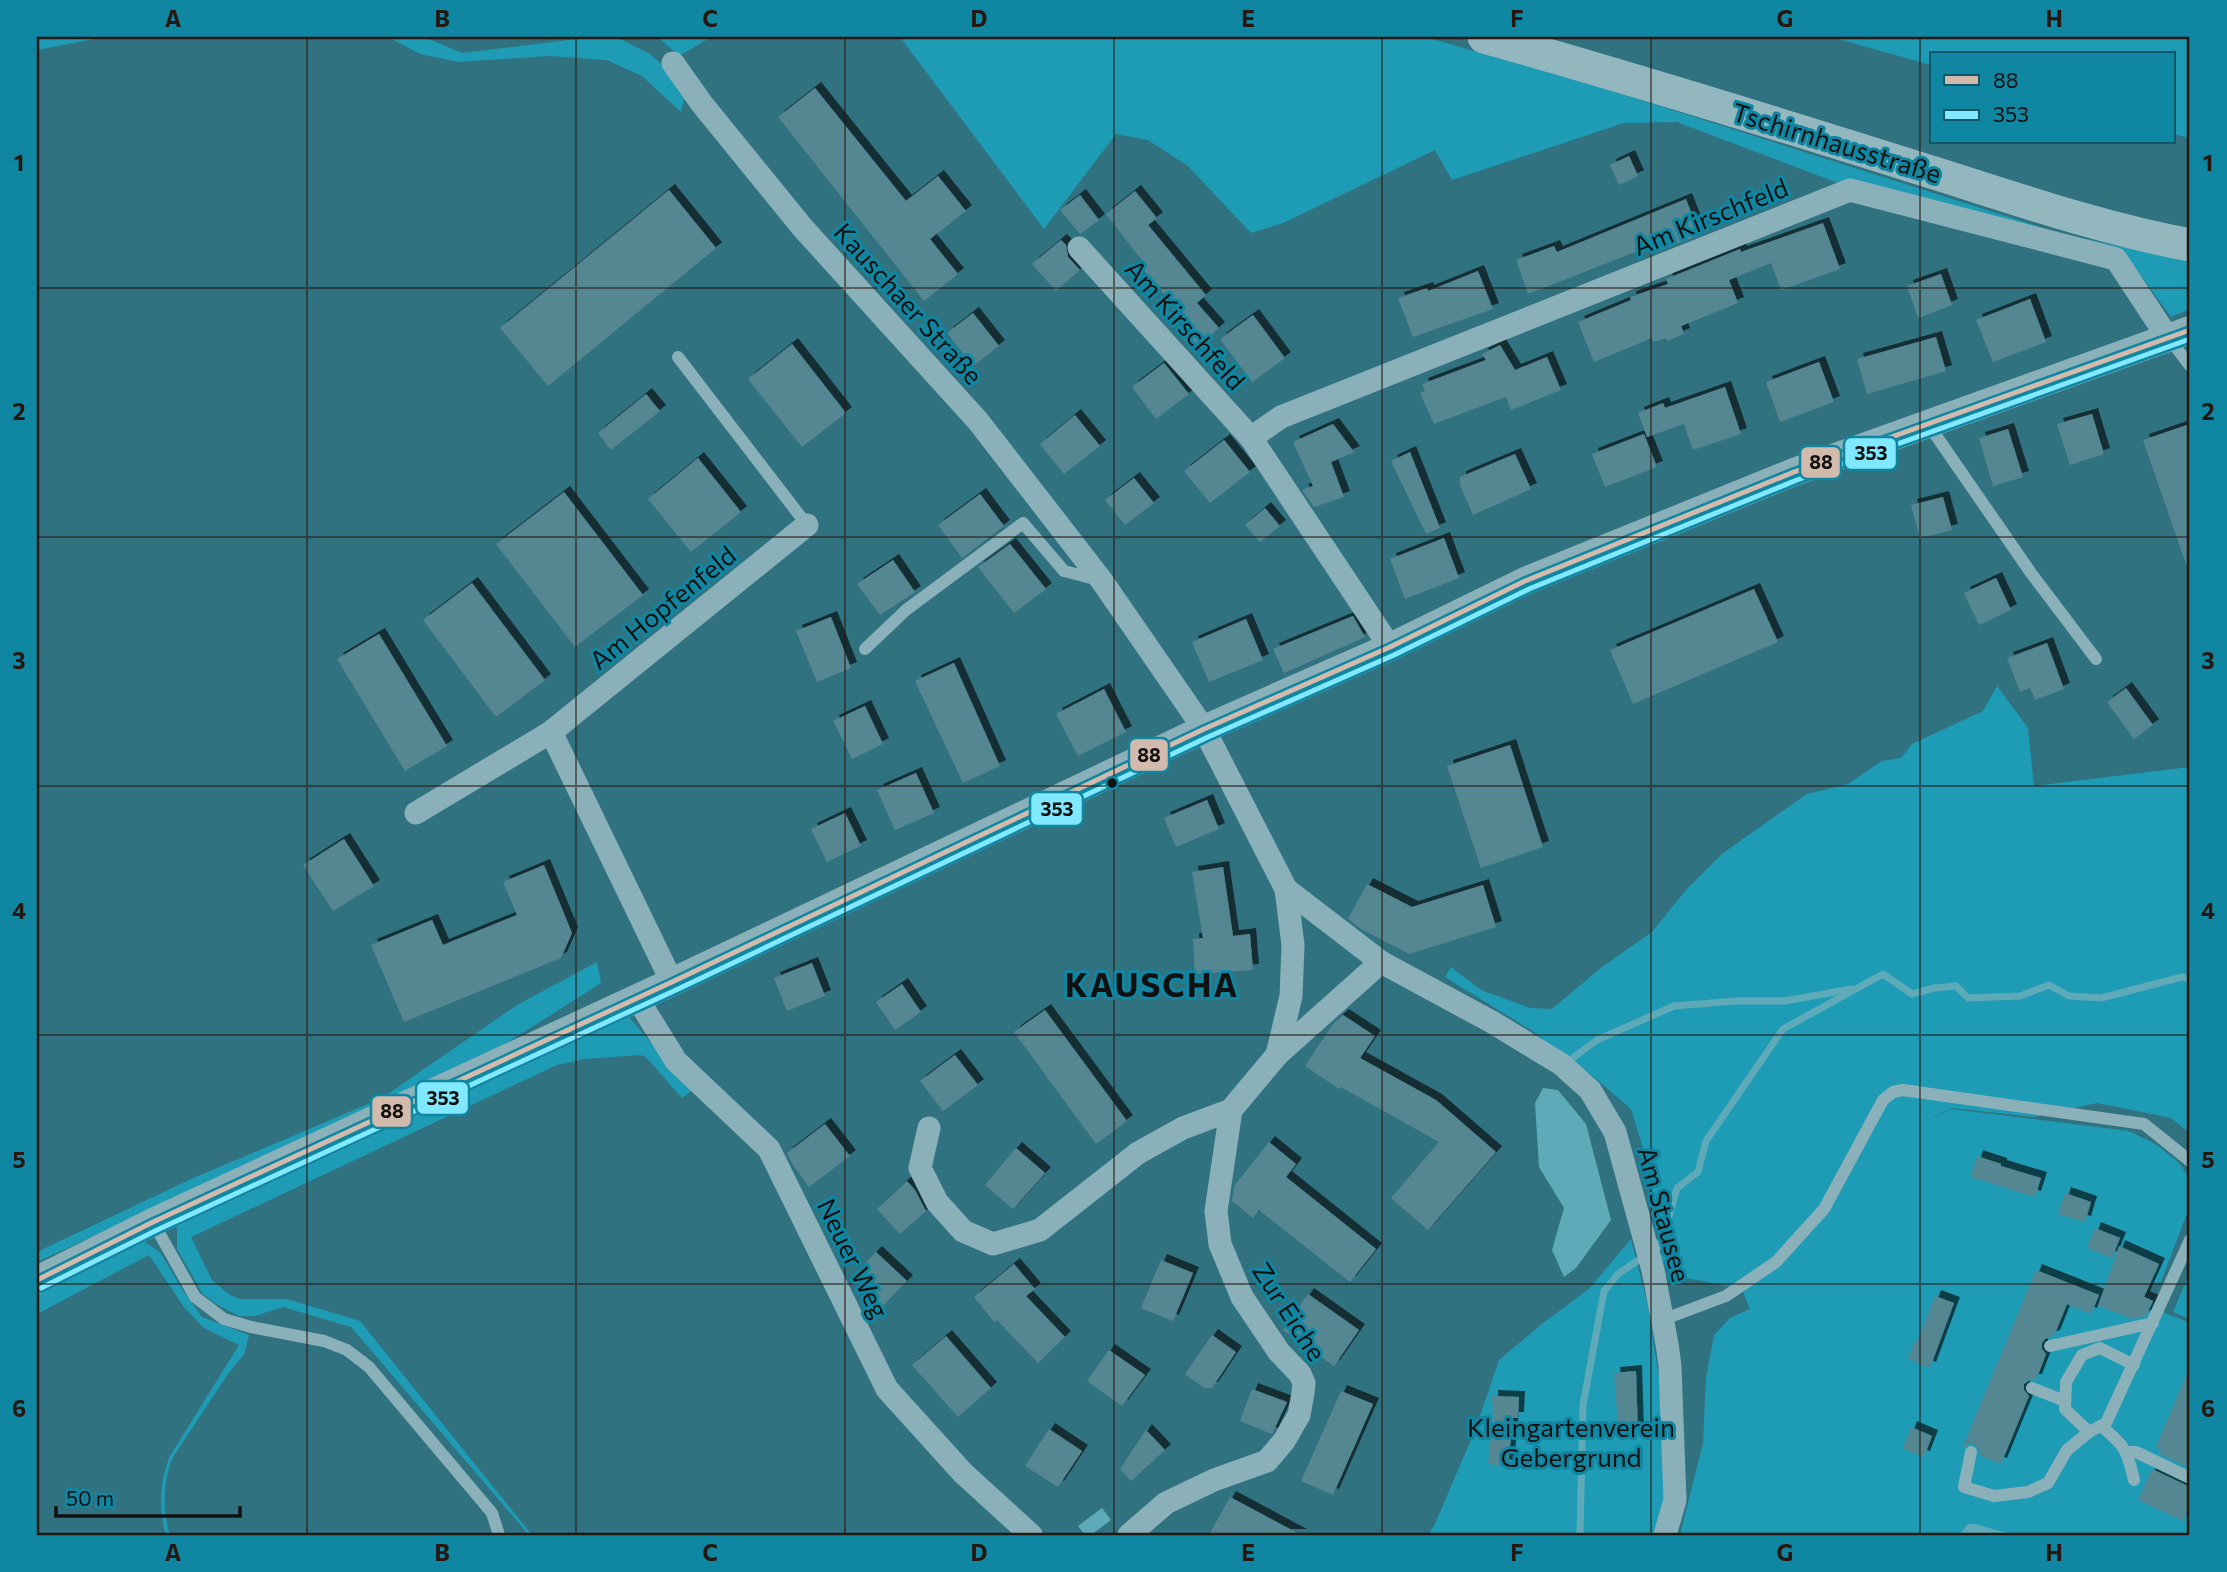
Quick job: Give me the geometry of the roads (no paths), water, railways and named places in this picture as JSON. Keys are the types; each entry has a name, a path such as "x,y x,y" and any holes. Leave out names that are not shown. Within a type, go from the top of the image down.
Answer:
{"main road":[{"name":"Tschirnhausstraße","path":"1483,37 1616,73 2057,211 2158,239 2190,245"}],"street":[{"name":"Kauschaer Straße","path":"673,63 702,104 802,227 978,421 1102,581 1204,729"},
{"name":"Am Kirschfeld","path":"1251,438 1281,417 1850,190 2116,259 2179,334"},
{"name":"Am Kirschfeld","path":"1079,248 1251,438 1390,647"},
{"path":"37,1280 153,1222 672,982 1204,729 1390,647 1525,581 1794,472 2179,334"},
{"name":"Am Hopfenfeld","path":"416,813 551,732 807,525"},
{"path":"1204,729 1286,889 1293,945 1292,996 1277,1055"},
{"path":"551,732 672,982"},
{"path":"929,1128 920,1168 937,1202 963,1231 993,1244 1040,1230 1138,1153 1183,1128 1231,1110 1277,1055 1381,962 1286,889"},
{"name":"Am Stausee","path":"1381,962 1492,1022 1568,1070 1590,1090 1615,1132 1653,1270 1670,1366 1675,1500 1665,1535"},
{"name":"Neuer Weg","path":"637,998 676,1061 769,1149 887,1389 963,1473 1031,1535"},
{"name":"Zur Eiche","path":"1129,1535 1166,1503 1214,1480 1267,1461 1284,1441 1298,1415 1304,1383 1300,1374 1279,1352 1242,1297 1220,1244 1216,1211 1231,1110"}],"lane":[{"path":"2179,334 2190,366"},
{"path":"678,357 807,525"},
{"path":"1928,424 2031,573 2096,659"},
{"path":"865,649 905,610 1023,523 1064,571 1102,581"},
{"path":"1662,1320 1726,1296 1776,1262 1824,1209 1883,1100 1893,1092 1903,1090 2144,1124 2190,1161"},
{"path":"153,1222 195,1297 224,1319 324,1341 347,1349 369,1367 492,1513 499,1535"},
{"path":"1971,1452 1964,1487 1994,1496 2028,1492 2048,1483 2067,1450 2089,1432 2106,1423 2190,1240"},
{"path":"2050,1346 2154,1323"},
{"path":"2083,1338 2134,1365"},
{"path":"2089,1432 2065,1409 2066,1382 2082,1355 2100,1348"},
{"path":"2032,1388 2065,1401"},
{"path":"2101,1426 2121,1443 2127,1452 2134,1480"},
{"path":"2127,1452 2136,1452 2190,1478"}],"waterway":[{"path":"1580,1535 1583,1405 1604,1291 1618,1274 1658,1247 1677,1188 1698,1172 1706,1141 1783,1029 1883,974 1912,994 1956,986 1968,998 2020,996 2049,985 2069,996 2101,998 2182,977 2190,979"},
{"path":"1569,1064 1597,1040 1674,1006 1736,1001 1784,1001 1852,989"}],"district":[{"name":"KAUSCHA","path":"1152,983"}],"park label":[{"name":"Kleingartenverein Gebergrund","path":"1571,1441"}]}
